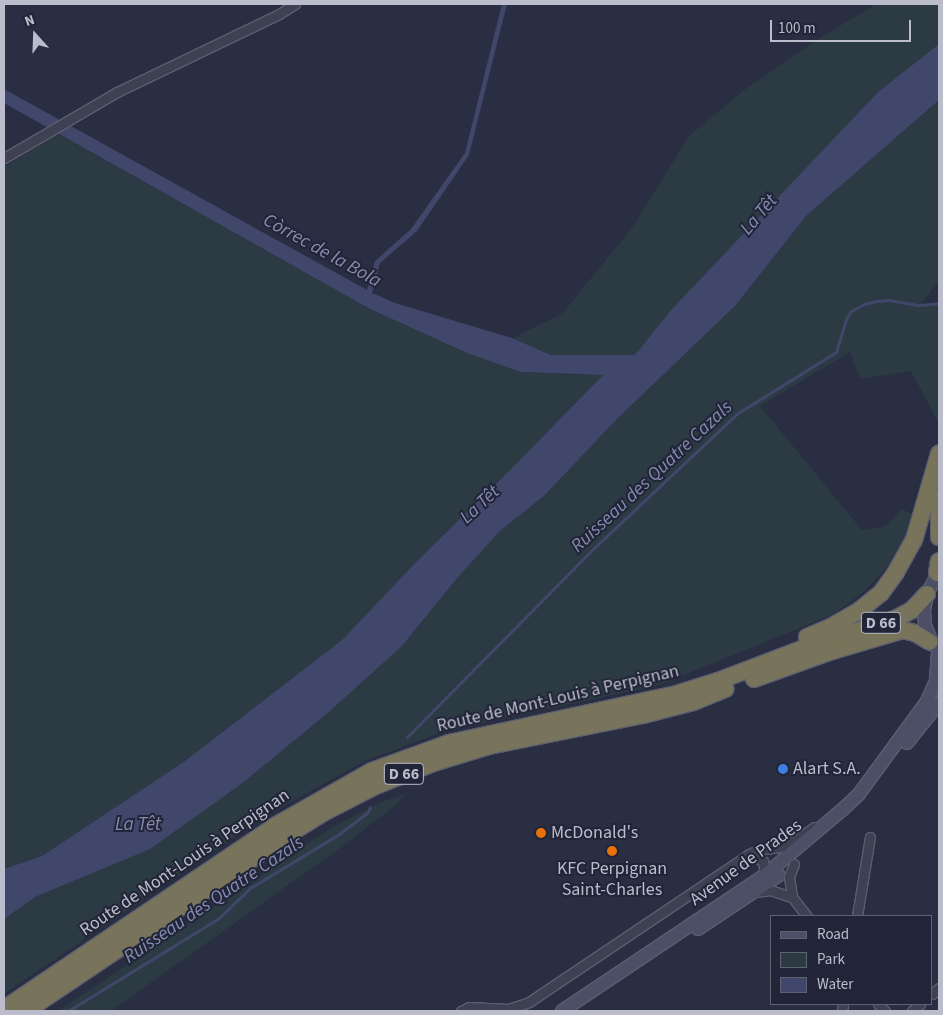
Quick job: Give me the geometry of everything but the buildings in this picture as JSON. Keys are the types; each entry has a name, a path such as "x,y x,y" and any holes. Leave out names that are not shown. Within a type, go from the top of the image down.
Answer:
{"highway":[{"path":"639,701 710,678 831,627 860,610 881,593 896,572 914,540 939,454"},
{"path":"939,498 939,537"},
{"name":"D 66","path":"830,646 912,610 927,594"},
{"name":"D 66","path":"830,646 903,630 915,633 936,651"},
{"name":"Route de Mont-Louis à Perpignan","path":"4,1009 275,826 372,771 449,743 677,694 830,646"},
{"name":"Route de Mont-Louis à Perpignan","path":"26,1011 286,836 323,813 375,786 436,762 489,746 604,724 693,702 830,646"}],"main road":[{"path":"927,594 939,568"},
{"name":"Avenue de Prades","path":"562,1011 765,875 802,846 859,794 927,700 936,681 936,651 925,617 927,594"},
{"name":"Avenue de Prades","path":"575,1011 685,936 756,892 794,864 848,816 939,703"}],"street":[{"path":"4,158 73,116 166,67 279,14 296,4"},
{"path":"461,1011 470,1007 508,1009 529,1002 749,854 758,850 787,846 859,794"},
{"path":"857,915 870,837"},
{"path":"749,854 763,861 765,875"},
{"path":"794,864 790,877 792,897 806,915"},
{"path":"756,892 770,890 792,897"}],"green space":[{"path":"876,4 939,4 939,44 878,92 671,310 635,355 551,355 512,338 562,314 634,225 689,136 743,91 815,41"},
{"path":"939,100 939,281 920,305 939,304 939,424 911,371 860,379 850,352 760,406 862,530 884,527 902,509 914,515 895,559 860,595 832,615 659,685 445,731 367,760 269,814 4,994 4,919 37,896 244,782 330,711 402,646 458,577 501,530 544,496 615,421 735,306 806,216"},
{"path":"58,134 370,309 467,353 521,372 581,375 604,374 417,561 342,640 185,761 42,856 4,869 4,167"},
{"path":"405,794 397,804 343,846 111,1011 58,1011 332,827 382,802"}],"water":[{"name":"La Têt","path":"502,4 507,4 469,155 417,231 380,263 372,293 395,303 512,338 551,355 635,355 671,310 878,92 939,44 939,100 806,216 735,306 615,421 544,496 501,530 458,577 402,646 330,711 244,782 150,849 37,896 4,919 4,869 42,856 185,761 342,640 417,561 603,375 521,372 467,353 370,309 4,103 4,89 367,290 375,261 411,229 465,153"}],"waterway":[{"name":"Ruisseau des Quatre Cazals","path":"407,737 594,548 738,413 836,352 846,319 851,311 864,304 877,301 889,300 918,305 939,303"},
{"name":"Ruisseau des Quatre Cazals","path":"68,1011 219,918 250,888 339,834 368,812 370,807"}],"place":[{"name":"Alart S.A.","path":"783,769"},
{"name":"McDonald's","path":"541,833"},
{"name":"KFC Perpignan Saint-Charles","path":"612,851"}],"water label":[{"name":"Còrrec de la Bola","path":"322,251"}]}
